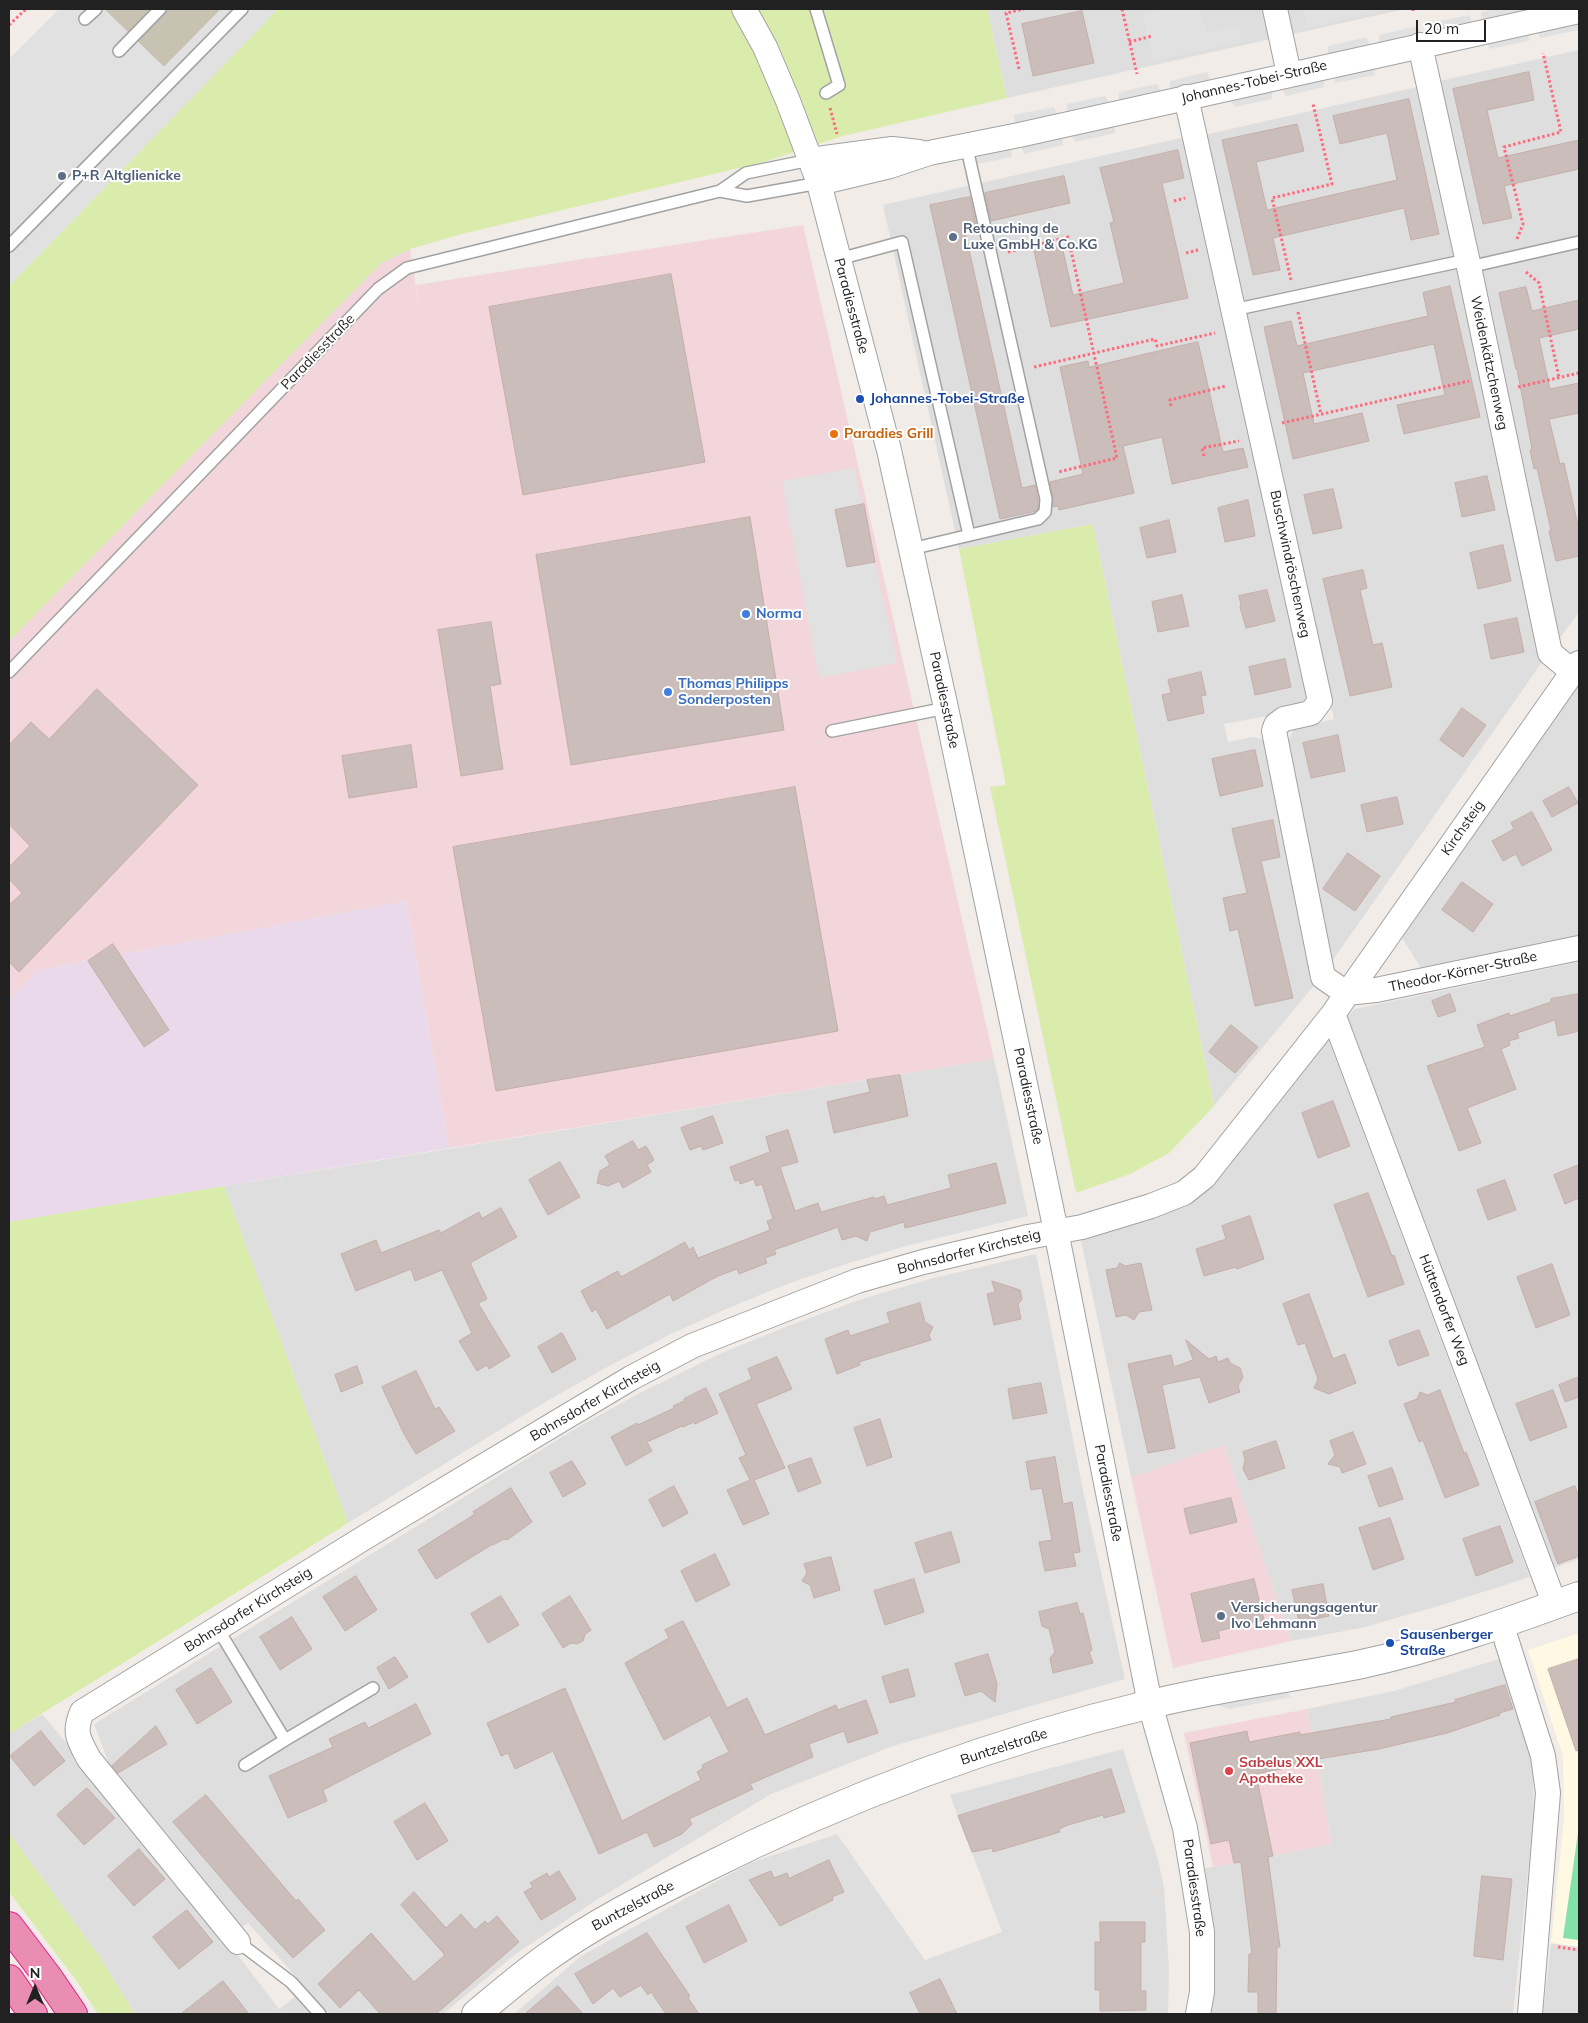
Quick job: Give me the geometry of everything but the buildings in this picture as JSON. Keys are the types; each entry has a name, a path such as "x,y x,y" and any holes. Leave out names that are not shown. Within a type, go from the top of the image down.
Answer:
{"highway":[{"path":"9,1926 73,2014"},
{"path":"9,1979 33,2014"}],"street":[{"name":"Paradiesstraße","path":"744,9 765,47 819,183 889,450 946,708 1056,1231 1150,1704 1185,1828 1202,1932 1203,1964 1198,2014"},
{"path":"1275,9 1289,74"},
{"name":"Johannes-Tobei-Straße","path":"819,183 890,166 929,153 966,144 1019,135 1579,10"},
{"name":"Weidenkätzchenweg","path":"1420,46 1550,652 1576,667"},
{"name":"Buschwindröschenweg","path":"1186,98 1320,701 1311,714 1284,719 1276,725 1274,732 1323,976 1346,993"},
{"name":"Johannes-Tobei-Straße","path":"810,160 892,149 929,153"},
{"name":"Kirchsteig","path":"1346,993 1576,667"},
{"name":"Theodor-Körner-Straße","path":"1346,993 1376,990 1579,948"},
{"name":"Bohnsdorfer Kirchsteig","path":"238,1942 89,1759 80,1741 76,1725 82,1712 367,1536 615,1387 692,1346 857,1281 923,1262 1056,1231 1082,1228 1151,1206 1184,1193 1204,1177 1333,1014 1346,993"},
{"name":"Hüttendorfer Weg","path":"1333,1014 1567,1601"},
{"name":"Buntzelstraße","path":"476,2014 547,1957 589,1930 647,1897 783,1831 859,1797 1027,1738 1150,1704 1362,1664 1422,1649 1567,1601"},
{"path":"1501,1624 1544,1756 1548,1794 1530,2014"}],"lane":[{"path":"85,19 96,9"},
{"path":"119,51 160,9"},
{"path":"9,246 242,9"},
{"path":"816,9 839,85 826,93"},
{"path":"911,548 1038,519 1045,512 1046,499 966,144"},
{"name":"Paradiesstraße","path":"9,672 378,289 407,268 720,191 746,173 810,160"},
{"name":"Paradiesstraße","path":"720,191 747,196 819,183"},
{"path":"839,259 902,242 968,535"},
{"path":"1235,319 1295,297 1468,264 1510,258 1579,242"},
{"path":"832,731 946,708"},
{"path":"218,1629 286,1740"},
{"path":"245,1765 374,1688"},
{"path":"238,1942 291,1982 320,2014"}],"path":[{"path":"9,25 26,9"},
{"path":"1019,69 1006,13 1024,9"},
{"path":"1122,9 1137,74"},
{"path":"1129,42 1152,36"},
{"path":"1543,53 1561,132 1504,147 1523,224 1510,258 1539,283 1559,378"},
{"path":"1314,104 1332,184 1272,198 1321,414"},
{"path":"990,257 1068,237 1117,458 1041,477"},
{"path":"1016,371 1155,339 1157,346 1235,319"},
{"path":"1204,456 1202,448 1321,414 1493,384 1559,378 1579,373"},
{"path":"1171,406 1170,400 1249,380"}],"shaded area":[{"name":"P+R Altglienicke","path":"59,9 104,9 164,67 221,9 278,9 9,286 9,59"},
{"path":"104,9 221,9 164,67"},
{"path":"987,9 1405,9 1007,98"},
{"path":"1162,9 1200,9 1206,32 1239,26 1242,42 1153,61 1142,13"},
{"path":"1303,9 1391,9 1308,28"},
{"path":"1495,9 1523,9 1524,11 1481,20 1481,12"},
{"path":"1469,15 1472,22 1431,31 1431,23"},
{"path":"1579,22 1579,30 1540,38 1538,32"},
{"path":"1417,26 1421,33 1379,43 1379,35"},
{"path":"1528,34 1529,41 1489,49 1488,43"},
{"path":"1366,37 1370,45 1328,54 1328,46"},
{"path":"1579,50 1579,612 1560,638 1435,82"},
{"path":"1375,68 1375,75 1335,83 1334,77"},
{"path":"1207,72 1211,80 1170,89 1170,81"},
{"path":"1324,79 1324,87 1286,96 1282,88"},
{"path":"1157,84 1160,91 1119,101 1119,92"},
{"path":"1417,87 1545,658 1330,964 1287,747 1293,730 1334,719 1204,135"},
{"path":"1272,90 1272,99 1234,107 1231,99"},
{"path":"1105,96 1109,103 1067,112 1067,104"},
{"path":"1054,107 1057,114 1015,124 1014,115"},
{"path":"1115,125 1115,133 1075,142 1072,135"},
{"path":"1063,137 1063,145 1024,154 1021,146"},
{"path":"1185,137 1308,697 1303,706 1294,711 1224,724 1228,742 1253,737 1261,739 1267,744 1316,983 1214,1106 1093,524 959,549 883,205"},
{"path":"1011,148 1012,157 973,165 969,158"},
{"path":"803,225 994,1059 449,1148 406,901 39,970 9,1000 9,641 381,263 410,249 420,314 416,285"},
{"path":"854,468 897,663 819,678 782,481"},
{"path":"1579,683 1579,935 1421,968 1402,938"},
{"path":"406,901 449,1148 9,1222 9,1000 39,970"},
{"path":"1579,962 1579,1559 1554,1568 1347,1016 1355,1009"},
{"path":"1328,1038 1530,1577 1361,1628 1291,1641 1224,1445 1131,1477 1080,1236 1189,1202"},
{"path":"994,1059 1028,1216 910,1245 849,1263 790,1283 673,1333 547,1401 348,1523 224,1186"},
{"path":"1036,1254 1085,1500 1125,1679 893,1746 771,1794 595,1901 517,1953 443,2014 329,2014 248,1923 243,1926 237,1926 233,1922 183,1853 110,1767 94,1724 580,1426 634,1396 717,1355 862,1299 930,1279"},
{"path":"1224,1445 1291,1641 1173,1668 1131,1477"},
{"path":"1579,1633 1579,1947 1551,1943 1564,1820 1563,1756 1528,1650"},
{"path":"1499,1659 1532,1758 1534,1815 1513,2014 1207,2014 1201,1869 1332,1844 1307,1709 1394,1691"},
{"path":"1286,1690 1291,1697 1229,1709 1214,1704"},
{"path":"1307,1709 1332,1844 1213,1867 1184,1733"},
{"path":"42,1714 163,1857 279,2009 295,1997 311,2014 135,2014 100,1957 9,1833 9,1734"},
{"path":"1123,1749 1158,1860 1164,1888 1169,1971 1168,2014 514,2014 581,1956 750,1863 837,1834 925,1960 1002,1932 950,1795"},
{"path":"1551,1943 1579,1947 1579,2014 1543,2014"}],"green space":[{"path":"278,9 987,9 1007,98 843,136 764,162 462,234 410,249 381,263 9,641 9,286"},
{"path":"1093,524 1214,1106 1169,1153 1130,1174 1076,1193 990,787 1006,785 959,549"},
{"path":"224,1186 348,1523 9,1734 9,1222"},
{"path":"1579,1826 1579,1940 1563,1938"},
{"path":"9,1833 100,1957 135,2014 98,2014 76,1980 9,1892"}],"place":[{"name":"P+R Altglienicke","path":"62,176"},
{"name":"Retouching de Luxe GmbH & Co.KG","path":"953,237"},
{"name":"Johannes-Tobei-Straße","path":"860,399"},
{"name":"Paradies Grill","path":"834,434"},
{"name":"Norma","path":"746,614"},
{"name":"Thomas Philipps Sonderposten","path":"668,692"},
{"name":"Versicherungsagentur Ivo Lehmann","path":"1221,1616"},
{"name":"Sausenberger Straße","path":"1390,1643"},
{"name":"Sabelus XXL Apotheke","path":"1229,1771"}]}
